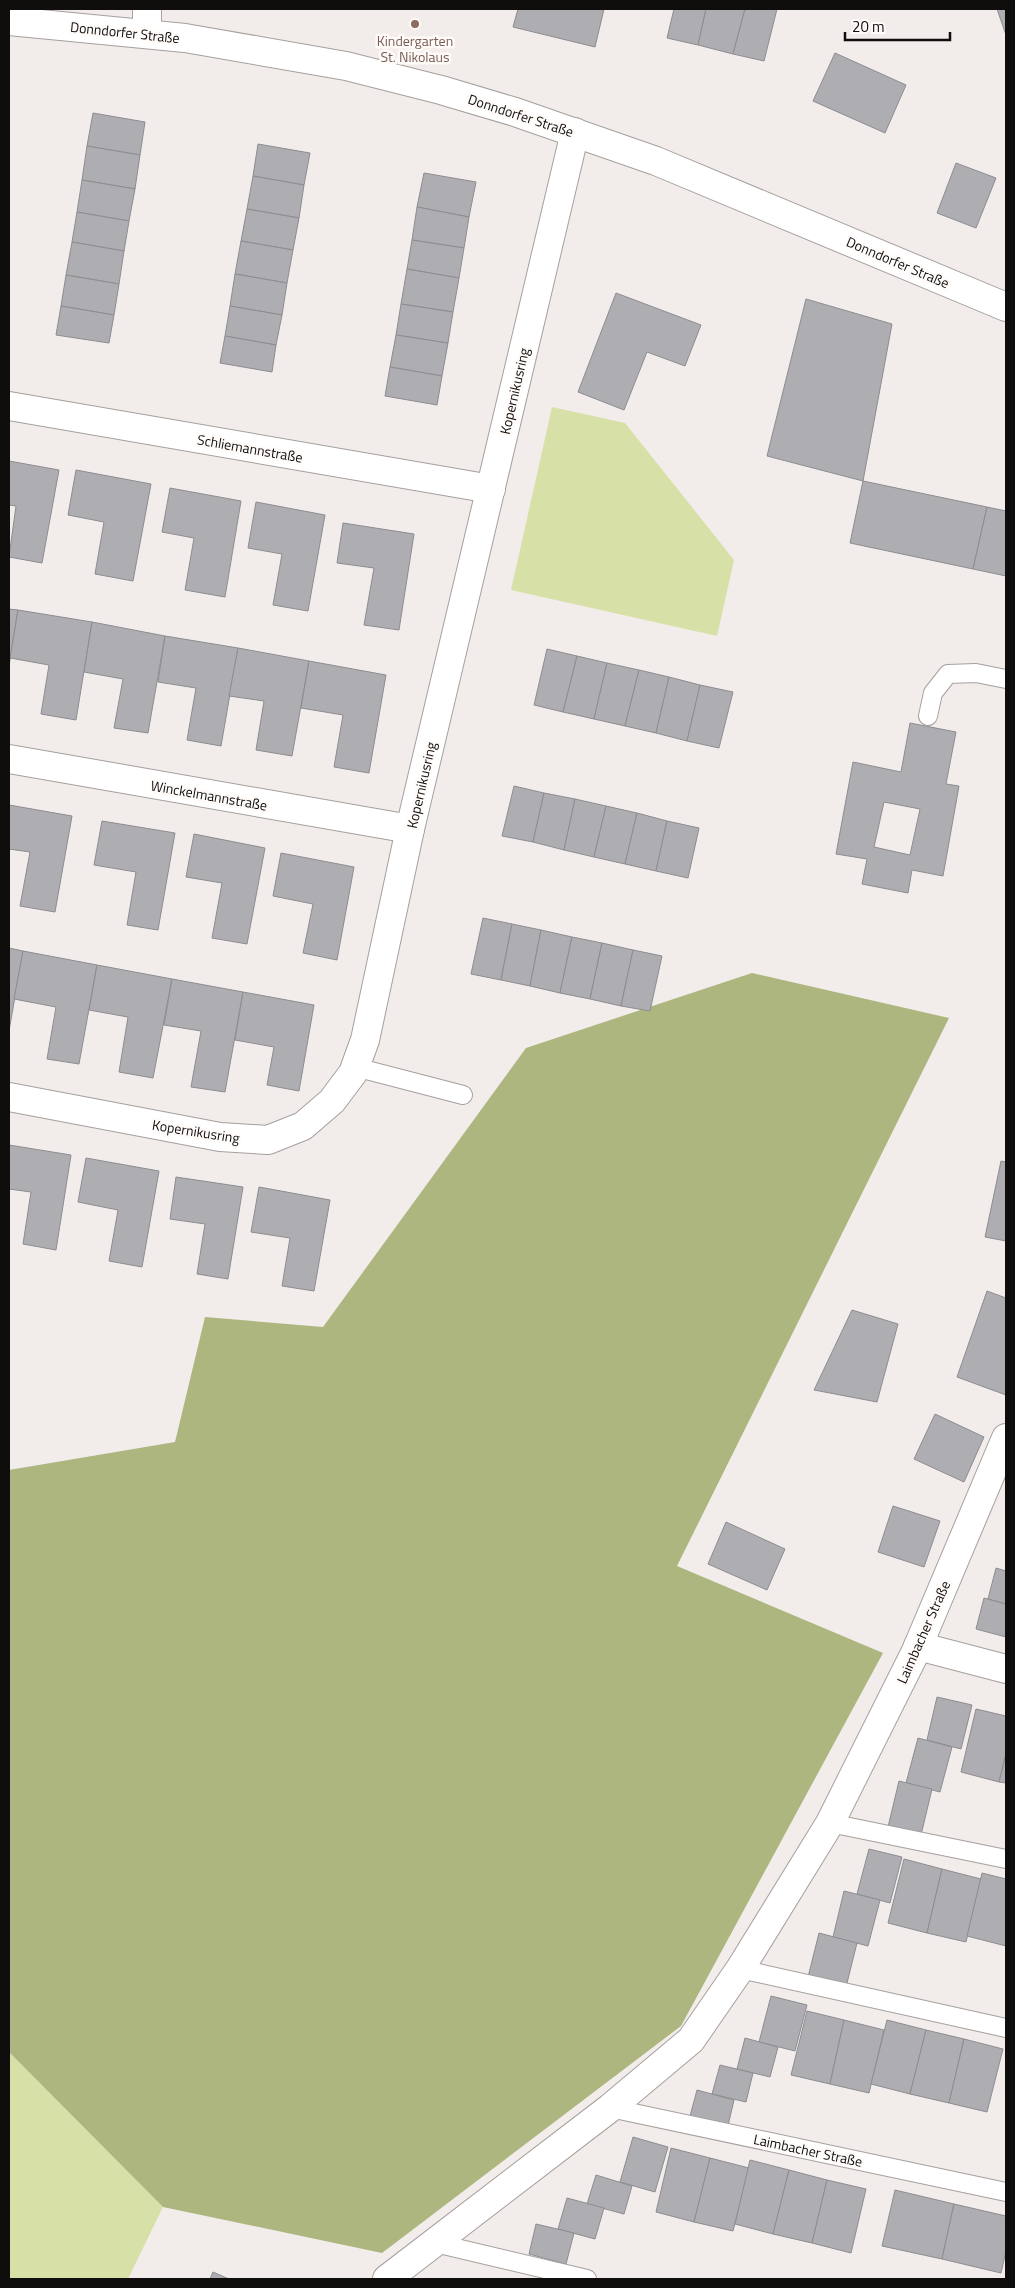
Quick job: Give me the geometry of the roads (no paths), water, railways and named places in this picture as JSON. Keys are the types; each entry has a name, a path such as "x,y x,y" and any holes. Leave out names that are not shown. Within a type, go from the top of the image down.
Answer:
{"street":[{"name":"Donndorfer Straße","path":"9,21 147,21 185,38 346,66 441,90 575,132 664,164 1006,307"},
{"name":"Kopernikusring","path":"9,1097 220,1137 268,1140 302,1126 332,1102 353,1073 365,1040 410,829 575,132"},
{"name":"Schliemannstraße","path":"9,406 491,489"},
{"name":"Winckelmannstraße","path":"9,759 410,829"},
{"name":"Laimbacher Straße","path":"387,2279 610,2108 691,2040 740,1970 830,1823 918,1646 1006,1438"},
{"path":"918,1646 1006,1669"}],"lane":[{"path":"928,716 933,693 948,674 976,673 1006,679"},
{"path":"355,1067 463,1095"},
{"path":"830,1823 1006,1859"},
{"path":"740,1970 1006,2028"},
{"name":"Laimbacher Straße","path":"610,2108 1006,2192"},
{"path":"435,2242 587,2279"}],"place":[{"name":"Kindergarten St. Nikolaus","path":"415,24"}]}
